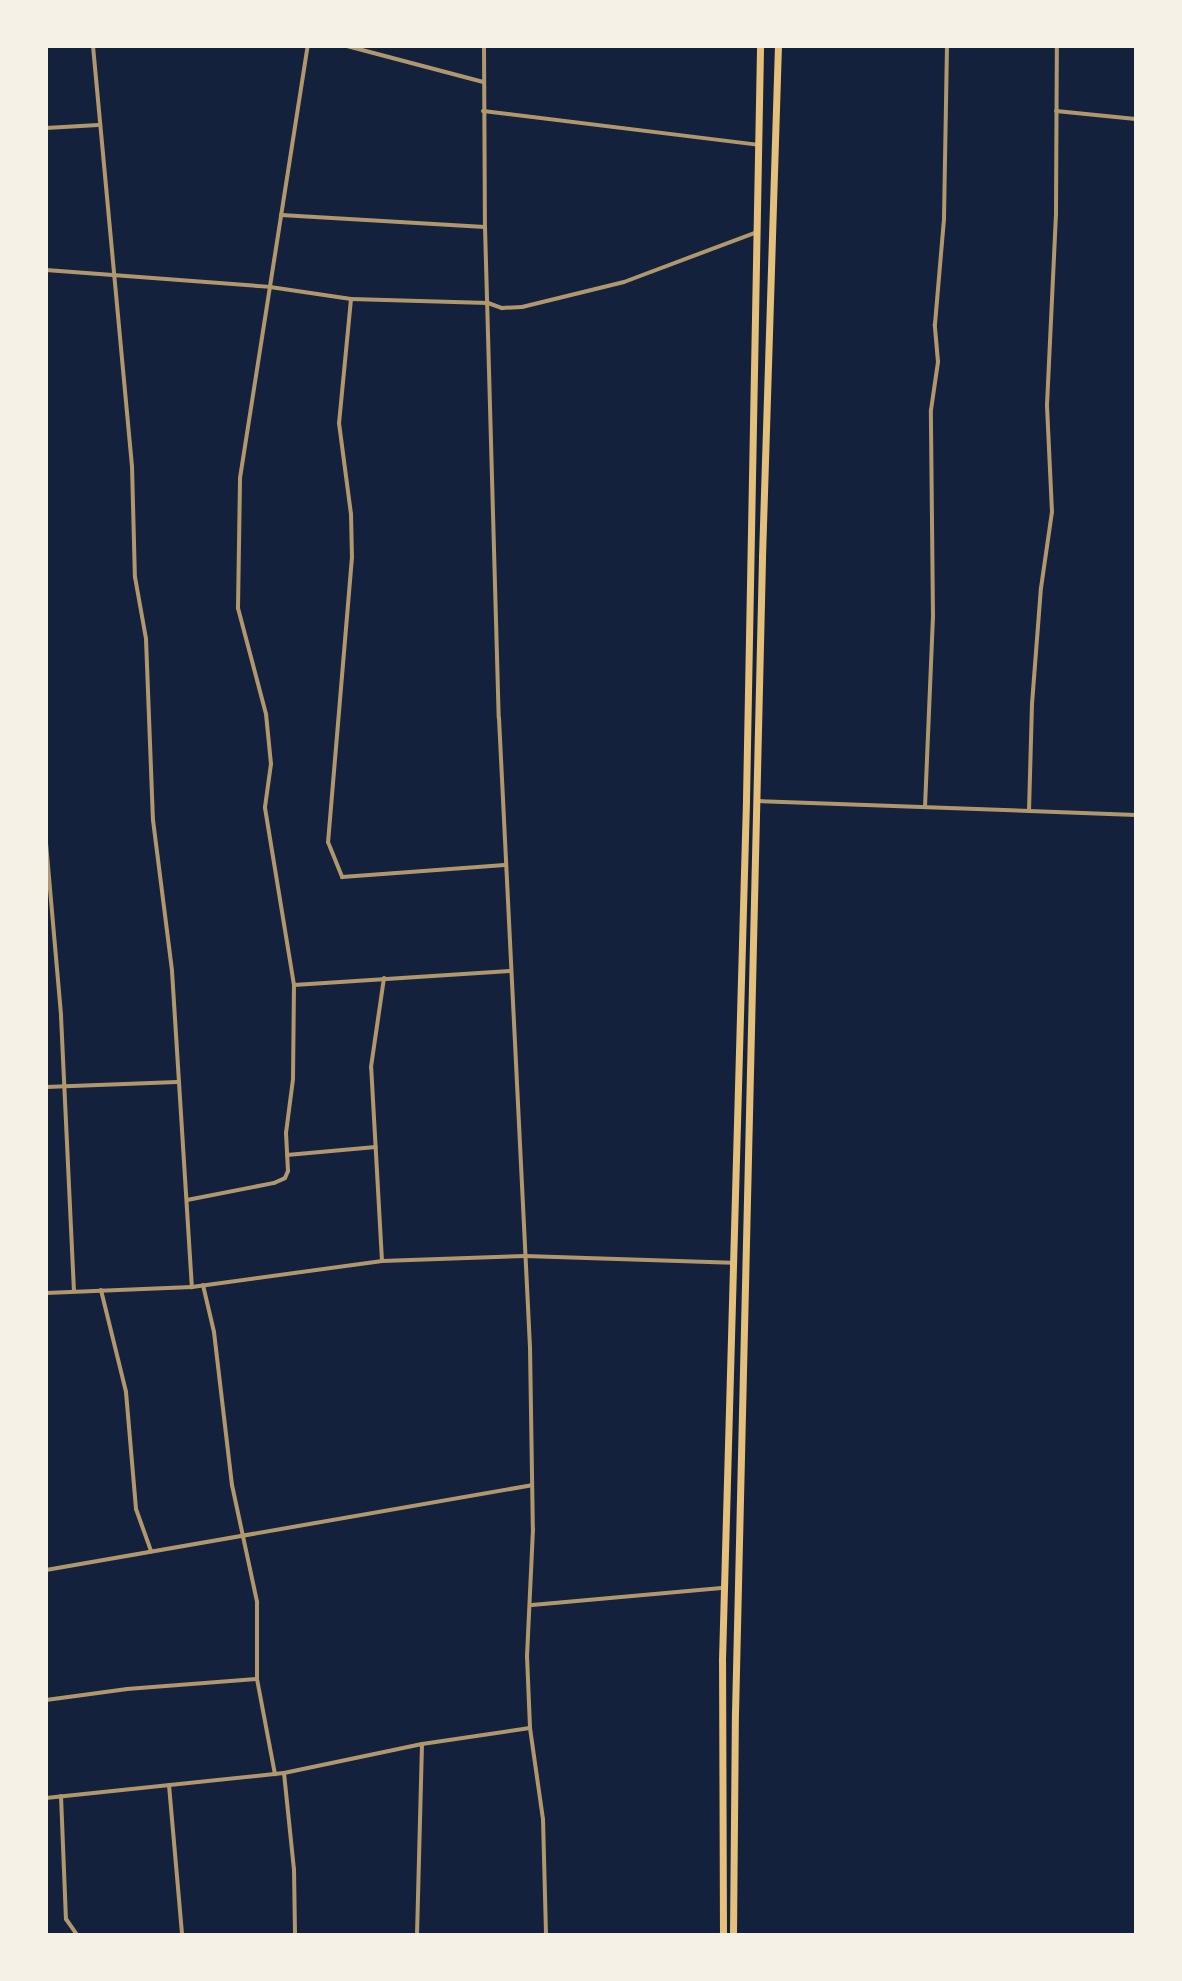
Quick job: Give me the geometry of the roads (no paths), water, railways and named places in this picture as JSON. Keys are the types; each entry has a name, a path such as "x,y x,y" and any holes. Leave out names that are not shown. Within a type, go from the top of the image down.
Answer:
{"highway":[{"path":"723,1935 724,1588 734,1263 760,46"},
{"path":"733,1935 735,1713 778,46"}],"street":[{"path":"93,46 132,466 135,577 146,639 153,820 172,971 192,1287"},
{"path":"187,1200 285,1178 287,1112 294,1058 294,985 265,807 271,764 266,714 238,608 240,478 308,46"},
{"path":"347,46 483,82"},
{"path":"484,46 485,227 505,865 525,1256 532,1485 532,1605 527,1656 530,1728 543,1819 546,1935"},
{"path":"925,807 933,617 931,410 938,362 935,324 944,218 947,46"},
{"path":"1029,811 1034,675 1052,512 1047,405 1056,212 1057,46"},
{"path":"483,111 760,145"},
{"path":"1056,111 1136,119"},
{"path":"46,128 98,125"},
{"path":"281,215 485,227"},
{"path":"46,270 270,287 351,299 488,303 502,308 522,307 562,300 698,256 758,231"},
{"path":"351,299 339,423 351,514 352,557 328,842 342,877 505,865"},
{"path":"757,801 1136,815"},
{"path":"46,843 65,1085 74,1291"},
{"path":"294,985 510,971"},
{"path":"382,1261 371,1067 384,978"},
{"path":"46,1087 177,1082"},
{"path":"287,1155 376,1147"},
{"path":"46,1293 192,1287 382,1261 525,1256 734,1263"},
{"path":"203,1285 214,1332 232,1485 257,1602 257,1679 275,1774"},
{"path":"101,1290 126,1392 136,1509 151,1551"},
{"path":"46,1570 532,1485"},
{"path":"532,1605 724,1588"},
{"path":"46,1700 127,1689 257,1679"},
{"path":"46,1798 284,1773 422,1744 530,1728"},
{"path":"417,1935 422,1744"},
{"path":"284,1773 294,1869 295,1935"},
{"path":"169,1785 182,1935"},
{"path":"61,1796 66,1919 69,1928 77,1935"}]}
